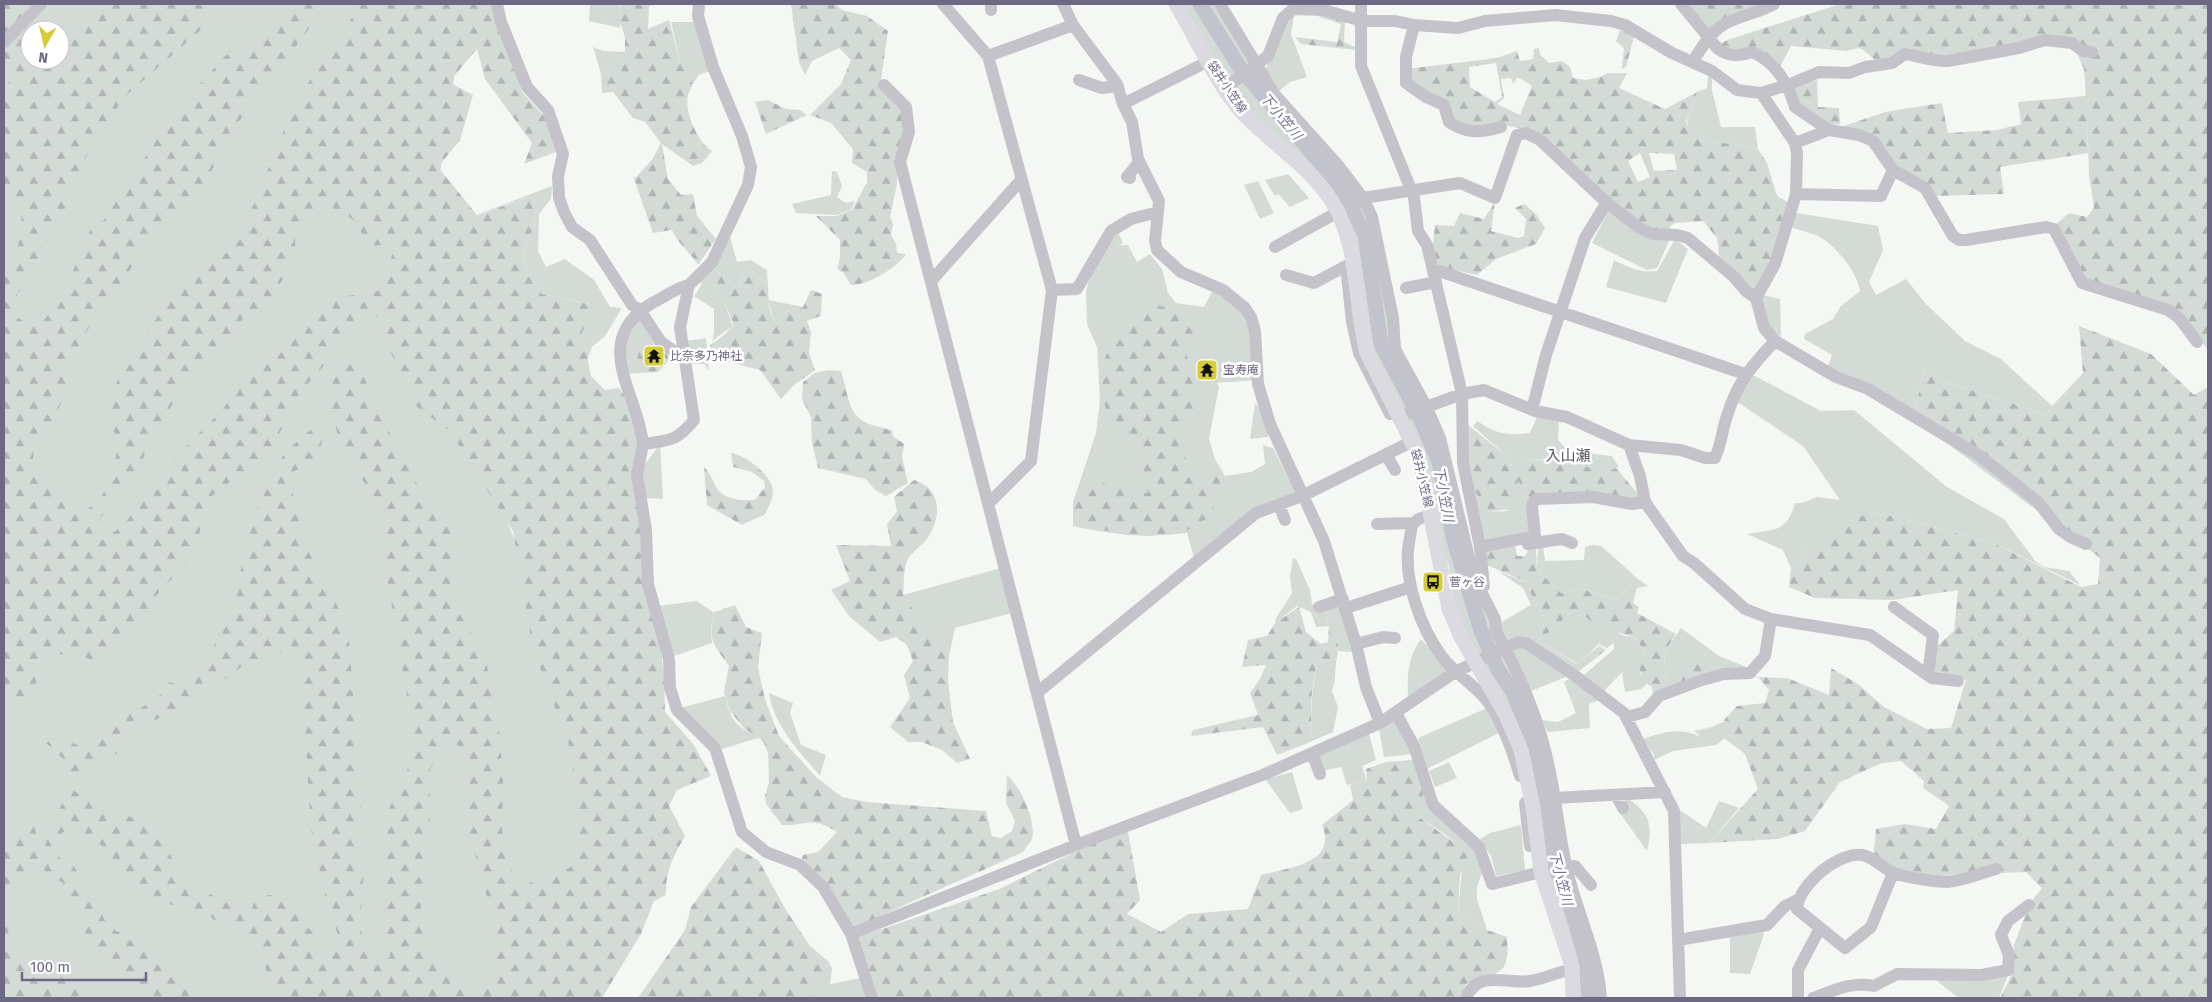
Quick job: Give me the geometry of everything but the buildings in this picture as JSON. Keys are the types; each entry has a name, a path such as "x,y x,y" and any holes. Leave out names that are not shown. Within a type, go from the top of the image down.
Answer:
{"main road":[{"name":"袋井小笠線","path":"1176,4 1239,109 1254,125 1308,171 1322,186 1337,212 1349,243 1349,265 1367,353 1401,416 1423,471 1449,608 1476,663 1506,716 1521,750 1530,790 1541,872 1568,968 1574,998"}],"street":[{"path":"4,42 41,4"},
{"path":"497,4 501,22 527,86 548,110 563,154 558,176 559,198 564,212 572,227 590,240 632,305 640,310 661,342 685,359"},
{"path":"643,444 673,439 682,435 694,420 680,327 689,285 712,262 748,185 751,171 742,136 713,67 698,16 699,4"},
{"path":"943,4 988,56 1052,290 1031,461 989,503"},
{"path":"1063,4 1072,25 1118,86 1123,104 1136,134 1136,149 1139,162 1159,202 1155,241 1157,250 1181,272 1223,290 1245,308 1251,316 1255,331 1258,384 1277,443 1324,540 1356,644 1366,687 1380,723"},
{"path":"1220,4 1282,105 1323,147 1363,198 1372,217 1380,248 1393,318 1395,349 1426,406 1445,453 1466,552 1478,588 1495,619 1496,631 1506,648 1538,728 1554,798 1566,866 1598,974 1601,998"},
{"path":"1361,4 1361,66 1411,190 1418,231 1427,245 1462,394 1463,463 1480,547 1484,586 1478,588"},
{"path":"1682,4 1708,38 1725,54 1740,56 1752,52 1762,56 1788,85 1795,107 1829,130 1859,135 1872,142 1893,170 1925,188 1953,236 1959,240 2046,227 2054,230 2082,283 2168,310 2179,318 2197,342"},
{"path":"1693,61 1708,38 1721,26 1762,11 1774,4"},
{"path":"1226,88 1268,56 1284,18 1293,9 1324,10 1362,21 1395,21 1414,25 1458,28 1485,20 1555,15 1612,21 1625,25 1672,53 1712,71 1737,90 1761,93 1788,85 1819,72 1849,73 1865,67 1892,63 1905,54 1920,56 1938,62 2019,48 2045,40 2072,42 2083,51 2092,52"},
{"path":"988,56 1072,25"},
{"path":"1414,25 1406,57 1406,83 1426,97 1444,105 1449,122 1461,130 1479,133 1501,127"},
{"path":"1123,104 1209,61"},
{"path":"1079,80 1102,88 1118,86"},
{"path":"884,85 906,107 909,132 908,144 900,162 932,280 1076,845"},
{"path":"1756,298 1775,264 1796,194 1797,154 1795,143 1761,93"},
{"path":"1795,143 1829,130"},
{"path":"1275,247 1363,198 1460,183 1495,198 1517,135 1526,133 1540,140 1607,202 1638,227 1652,234 1677,235 1688,238 1756,298 1764,328 1775,341 1836,377 1868,389 1980,456 2038,502 2059,529 2070,537 2086,544"},
{"path":"1130,178 1128,177 1139,162"},
{"path":"1796,194 1881,196 1893,170"},
{"path":"932,280 1021,180"},
{"path":"1532,410 1546,355 1585,238 1607,202"},
{"path":"1052,290 1077,289 1110,231 1131,219 1158,212"},
{"path":"1038,692 1256,513 1302,496 1410,442 1359,354 1352,322 1349,265 1314,283 1286,274"},
{"path":"1432,269 1745,374"},
{"path":"1406,288 1436,282"},
{"path":"689,285 679,287 640,310 631,320 624,336 620,359 623,378 641,426 643,444 637,475 646,530 648,584 669,659 670,688 677,710 715,748 742,832 766,852 797,863 806,869 823,887 851,934 872,998"},
{"path":"1401,416 1462,394 1484,390 1532,410 1567,417 1629,445 1681,450 1705,458 1715,458 1720,448 1727,414 1745,374 1775,341"},
{"path":"1629,445 1640,476 1645,502 1683,556 1694,563 1745,610 1771,619 1870,635 1928,675 1958,681"},
{"path":"1386,454 1395,470"},
{"path":"1480,547 1535,536 1532,506 1534,501 1538,499 1593,497 1632,504 1645,502"},
{"path":"1279,505 1285,520"},
{"path":"1431,516 1417,519 1413,523 1406,552 1411,587 1437,649 1456,672 1483,695 1502,724 1522,784 1530,846 1538,848"},
{"path":"1377,524 1413,523"},
{"path":"1526,539 1528,544 1562,539 1572,543"},
{"path":"1319,607 1344,604 1411,587"},
{"path":"1894,607 1933,635 1928,675"},
{"path":"1627,717 1645,712 1659,696 1702,680 1724,674 1750,673 1765,656 1771,619"},
{"path":"1356,644 1382,637 1395,638"},
{"path":"851,934 1076,845 1265,774 1380,723 1456,672 1518,642 1526,643 1574,675 1627,717 1674,811 1680,998"},
{"path":"1396,713 1414,746 1433,805 1479,848 1492,884 1541,872"},
{"path":"1312,753 1320,774"},
{"path":"1554,798 1665,792"},
{"path":"1616,794 1623,808"},
{"path":"1893,873 1871,927 1845,948 1796,909 1797,900 1815,875 1827,866 1853,856 1866,856 1893,873 1949,882 1996,869"},
{"path":"1566,866 1575,866 1591,885"},
{"path":"1678,940 1767,925 1784,906 1797,900"},
{"path":"1812,998 1860,983 1874,986 1897,974 1982,975 2008,970 2009,955 2001,934 2008,921 2029,905"},
{"path":"1798,998 1798,970 1820,928"},
{"path":"1466,998 1472,989 1492,979 1531,981 1568,968 1566,998"}],"green space":[{"path":"4,4 35,4 4,35"},
{"path":"49,4 465,4 421,301 620,810 518,998 43,998 4,950 4,49 20,33 20,70 70,70 70,20 33,20"},
{"path":"106,4 203,4 205,11 202,29 122,99 103,133 91,145 60,221 43,246 32,275 17,294 16,317 36,328 52,311 73,271 93,223 103,221 175,112 225,56 273,31 290,9 288,4 328,4 227,137 216,163 202,186 183,210 148,242 118,292 106,301 82,339 73,359 62,401 50,427 38,430 30,475 54,488 84,511 99,502 110,478 120,441 104,416 119,377 160,313 192,278 233,248 255,202 294,104 361,4 493,4 522,92 545,117 556,152 524,164 532,143 485,79 477,49 449,82 473,95 460,140 438,167 477,215 533,196 535,224 523,252 526,269 542,294 589,304 596,311 582,332 591,376 605,390 619,388 635,411 646,530 664,676 665,712 694,745 711,776 677,790 669,806 685,836 669,871 666,895 654,901 641,934 602,998 278,998 267,978 263,950 199,910 158,902 126,882 111,864 101,845 63,832 48,850 45,845 64,798 73,790 98,806 158,826 179,875 223,902 252,909 255,899 273,894 291,898 298,917 317,937 312,948 327,951 340,941 326,900 311,830 301,666 291,650 248,662 197,700 136,729 131,729 121,751 80,773 62,779 71,766 46,743 59,736 89,751 117,721 122,710 135,712 160,695 167,697 171,694 168,690 169,682 181,685 183,680 181,676 195,675 190,671 193,665 198,668 211,653 237,599 239,577 254,514 285,452 315,426 324,432 318,458 288,475 308,551 348,626 361,805 355,858 364,869 360,927 371,961 390,958 386,921 387,813 416,751 387,576 383,511 342,449 328,401 338,361 353,353 387,428 427,502 452,532 457,562 451,598 486,660 499,731 503,779 502,830 516,888 571,867 581,851 571,751 533,649 513,531 450,431 416,406 391,352 381,317 379,297 377,316 344,342 300,393 270,451 204,502 197,552 152,600 144,621 110,655 95,662 73,651 48,658 30,695 16,700 4,695 4,265 16,253 22,230 21,208 4,183 4,97 12,74 4,68 4,54 20,37 20,70 70,70 70,39 84,28","holes":["327,206 342,213 357,225 366,246 382,245 393,253 378,291 340,297 305,324 279,355 262,363 221,411 165,468 124,525 101,541 95,535 100,518 137,481 145,452 189,375 215,352 250,310 259,314 296,260 295,241","448,741 468,750 467,826 496,929 496,986 473,986 455,973 427,961 424,956 425,927 420,915 430,830 430,769"]},
{"path":"590,4 620,4 620,28 589,21"},
{"path":"621,4 663,4 649,6 648,29 669,20 680,62 693,84 688,94 687,102 690,118 697,134 712,151 702,163 693,166 662,144 668,179 681,195 693,194 697,216 716,239 698,265 677,240 672,230 653,233 634,179 652,160 661,143 645,122 633,118 613,92 602,93 601,74 625,57 625,37 619,19"},
{"path":"791,4 835,4 842,10 867,16 888,31 880,87 903,110 907,134 897,165 897,184 890,217 893,224 891,235 896,244 897,253 906,254 882,275 858,284 851,285 843,272 837,269 840,257 840,240 816,216 836,216 852,210 867,182 867,172 852,163 853,149 831,123 810,115 841,84 851,60 839,48 812,61 805,75 799,62"},
{"path":"1181,4 1214,4 1228,26 1323,147 1370,221 1389,317 1426,411 1493,619 1540,749 1597,998 1580,998 1580,972 1543,869 1536,794 1458,623 1449,566 1437,529 1426,469 1400,402 1371,355 1343,211 1241,103"},
{"path":"1684,4 1767,4 1708,36"},
{"path":"1840,4 2208,4 2208,349 2169,310 2082,283 2055,225 2069,213 2087,217 2094,208 2089,175 2087,112 2088,153 2000,167 2004,194 1932,196 1893,170 1876,143 1841,127 1885,112 1942,103 1948,133 1997,130 2021,124 2018,102 2086,96 2084,69 2072,43 2046,40 1984,57 1920,56 1879,63 1858,48 1847,51 1791,46 1777,72 1762,56 1716,47 1727,40"},
{"path":"1295,11 1291,34 1307,77 1290,82 1279,91 1265,70 1290,15"},
{"path":"1317,13 1345,21 1344,42 1355,47 1356,50 1301,44 1295,37 1337,42 1341,25 1320,17"},
{"path":"671,22 694,22 710,71 699,75 693,84 680,62"},
{"path":"1620,30 1632,34 1634,37 1626,67 1622,69 1624,48 1616,41"},
{"path":"593,47 604,51 625,52 625,57 601,74"},
{"path":"1539,48 1540,55 1549,63 1562,61 1570,67 1573,78 1586,80 1608,73 1627,73 1619,88 1665,109 1697,92 1686,121 1688,127 1710,142 1758,149 1767,163 1777,196 1791,204 1757,296 1720,265 1717,238 1703,221 1674,223 1664,234 1641,228 1527,130 1499,124 1470,128 1455,121 1413,82 1406,69 1497,58 1517,51 1520,61 1533,59 1534,49","holes":["1496,63 1502,97 1495,102 1470,87 1469,67","1518,77 1532,86 1520,115 1497,104 1504,98 1501,79 1511,78 1513,84","1640,153 1650,177 1638,182 1628,161","1649,153 1674,154 1677,170 1654,171"]},
{"path":"1708,75 1712,78 1712,90 1721,127 1755,127 1758,149 1710,142 1688,127 1687,119 1697,92 1707,88"},
{"path":"1817,80 1818,107 1839,108 1840,124 1830,125 1796,103 1794,87"},
{"path":"768,100 786,109 800,110 807,115 766,134 755,102"},
{"path":"832,171 837,172 842,186 837,197 846,203 855,201 851,210 836,215 796,213 792,204 831,195"},
{"path":"1288,174 1309,198 1290,207 1278,194 1275,196 1265,180"},
{"path":"1258,181 1274,213 1260,219 1244,185"},
{"path":"552,186 551,199 539,214 538,251 546,267 565,259 594,280 610,307 622,308 605,336 592,347 587,360 582,332 589,304 542,294 526,269 523,252 535,224 533,196 478,214"},
{"path":"1495,202 1491,231 1518,238 1524,236 1526,219 1515,208 1524,204 1536,214 1545,228 1536,244 1496,259 1477,275 1440,267 1432,254 1435,225 1454,226 1460,213 1484,219"},
{"path":"1611,206 1671,237 1657,268 1647,270 1592,243"},
{"path":"1790,212 1878,226 1883,250 1869,282 1876,295 1906,279 1925,303 1965,341 2001,359 2052,406 2083,373 2047,415 1938,379 1924,367 1915,412 2100,558 1903,410 1828,366 1832,355 1804,339 1805,334 1833,319 1841,306 1860,291 1856,277 1847,263 1826,241 1786,225"},
{"path":"1118,232 1123,243 1118,245 1128,245 1137,262 1150,254 1162,269 1168,293 1176,303 1204,307 1213,290 1248,312 1258,380 1217,383 1219,387 1209,439 1215,459 1225,476 1251,472 1265,464 1263,445 1273,448 1298,497 1254,509 1194,558 1187,533 1130,535 1073,526 1073,502 1096,433 1100,401 1097,347 1087,324 1086,291 1093,267"},
{"path":"729,233 737,262 751,260 767,270 768,286 745,268 738,288 714,269"},
{"path":"1675,239 1688,249 1666,303 1606,287 1614,260 1635,269 1657,271"},
{"path":"745,268 768,286 769,307 774,321 786,312 803,307 811,290 822,294 821,316 807,321 811,332 809,353 815,370 794,385 781,399 760,370 713,358 710,345 734,325 724,301 700,283 706,273 714,269 738,288"},
{"path":"702,284 724,301 733,326 712,341 714,309 694,296"},
{"path":"1762,295 1780,299 1781,337 1769,328 1759,300"},
{"path":"768,300 803,307 786,312 774,321"},
{"path":"1151,304 1173,309 1196,323 1187,355 1197,405 1194,413 1183,428 1188,478 1223,472 1211,516 1186,531 1150,536 1127,535 1089,527 1073,526 1073,502 1080,485 1093,478 1115,488 1148,493 1141,457 1107,417 1102,387 1106,355 1118,342 1132,314"},
{"path":"637,321 644,321 665,349 668,361 658,372 622,374 625,343"},
{"path":"2079,326 2151,354 2194,395 2208,387 2208,998 2000,998 2013,972 2014,945 2029,905 2042,888 2026,872 1893,878 1873,861 1876,829 1905,824 1936,829 1949,806 1923,788 1924,781 1901,761 1882,763 1840,782 1805,831 1778,839 1709,843 1758,789 1745,754 1724,738 1733,732 1724,720 1737,706 1765,703 1769,690 1758,677 1787,678 1829,695 1831,668 1858,684 1884,707 1927,729 1951,728 1966,680 1933,672 1937,646 1954,631 1958,590 1892,600 1815,598 1789,587 1791,568 1808,548 1843,523 1870,513 1892,516 1993,543 2081,587 2098,584 2100,558 1915,412 1924,367 1938,379 2047,415 2083,373"},
{"path":"706,338 709,370 704,364 688,364 685,341"},
{"path":"646,342 648,347 647,362 659,363 662,357 657,342 665,349 669,359 658,372 638,371 635,367 641,345"},
{"path":"828,370 841,371 851,405 859,418 877,427 892,430 893,436 904,444 902,457 908,483 886,496 875,490 866,479 818,468 812,443 811,417 802,399 803,382 815,373"},
{"path":"1751,374 1821,411 1854,410 1947,487 2004,519 2036,562 2045,567 2069,571 2080,585 1993,543 1892,516 1870,513 1808,548 1791,568 1783,550 1747,534 1772,530 1783,525 1792,513 1795,503 1802,503 1817,497 1840,500 1803,446 1736,401"},
{"path":"1255,403 1261,409 1269,433 1268,437 1250,439"},
{"path":"1537,417 1559,418 1558,440 1568,451 1612,456 1619,467 1597,474 1568,456 1524,461 1519,478 1528,498 1531,534 1482,542 1473,488 1489,512 1507,511 1518,478 1507,456 1473,426 1477,421 1490,429 1502,433 1530,433"},
{"path":"1464,422 1507,456 1518,477 1523,461 1567,457 1600,473 1616,468 1645,502 1528,498 1518,481 1508,509 1489,512 1474,490 1468,488"},
{"path":"660,444 663,499 645,498 637,475"},
{"path":"731,453 757,467 768,479 773,492 765,514 742,525 707,505 704,467 718,490 730,498 755,500 765,487 764,481 752,472 733,467"},
{"path":"914,480 930,489 934,496 937,511 936,520 929,536 906,563 903,597 935,635 949,656 948,681 953,722 970,759 957,763 942,750 922,742 908,742 890,727 910,698 904,675 913,661 907,645 896,637 880,642 849,616 831,590 850,581 836,545 891,546 887,524 897,512 894,497"},
{"path":"1515,544 1517,556 1525,556 1530,547 1536,548 1537,570 1561,593 1581,589 1618,600 1637,578 1648,586 1637,588 1633,603 1639,607 1637,613 1676,634 1664,653 1666,682 1698,663 1716,672 1653,701 1652,687 1644,680 1640,671 1639,663 1646,655 1637,639 1595,624 1575,609 1539,641 1545,618 1524,581 1487,565 1487,550"},
{"path":"1592,545 1601,546 1637,578 1618,600 1581,589 1561,593 1537,570 1538,546 1543,546 1545,561 1584,560 1585,547"},
{"path":"1293,558 1296,559 1310,590 1312,604 1319,607 1339,605 1352,652 1338,651 1339,635 1326,609 1329,626 1316,627 1311,612 1297,606 1275,623 1276,618 1292,593 1290,576"},
{"path":"1001,568 1012,613 955,628 949,656 903,595"},
{"path":"1498,571 1525,582 1545,618 1540,640 1575,609 1622,635 1637,639 1646,655 1640,673 1647,684 1641,689 1625,692 1622,672 1604,691 1584,675 1614,649 1614,643 1607,648 1599,644 1578,664 1539,641 1535,645 1508,647 1498,624 1531,605 1523,588"},
{"path":"697,601 714,613 711,627 712,643 674,656 657,606"},
{"path":"735,605 746,627 762,633 758,668 765,699 779,736 816,777 842,797 866,802 986,811 992,836 1001,838 1012,831 1015,821 1006,803 1007,775 1022,795 1032,823 1032,839 1023,852 893,910 851,931 800,865 803,855 818,852 837,832 821,824 810,822 782,825 766,804 765,795 769,783 768,753 763,741 744,728 730,711 724,692 729,666 713,642 712,622 714,612"},
{"path":"1299,607 1306,632 1321,644 1328,642 1329,626 1326,608 1330,607 1339,635 1337,658 1318,661 1312,698 1312,734 1303,745 1277,755 1263,727 1191,736 1193,730 1258,715 1250,693 1260,679 1266,665 1242,667 1248,640 1267,636 1275,623"},
{"path":"1681,628 1719,656 1749,668 1666,682 1664,653"},
{"path":"1421,639 1448,669 1383,721 1382,715 1408,696 1409,666 1413,652"},
{"path":"1539,641 1577,664 1599,646 1606,650 1579,671 1535,645"},
{"path":"1519,645 1566,677 1531,691 1510,650"},
{"path":"1337,658 1332,691 1338,707 1333,732 1303,745 1312,734 1312,698 1318,661"},
{"path":"1569,679 1602,699 1589,704 1590,728 1548,732 1541,720 1558,722 1576,713 1564,682"},
{"path":"769,693 793,703 790,713 801,745 826,755 820,776 782,727 776,716"},
{"path":"725,696 736,723 740,727 761,737 719,750 680,708"},
{"path":"1487,708 1501,732 1427,769 1418,738"},
{"path":"1395,719 1413,754 1384,757 1379,729"},
{"path":"1725,721 1733,732 1716,745 1673,751 1654,760 1654,755 1643,739 1658,734 1679,731 1701,737 1694,731 1712,727"},
{"path":"1369,734 1376,760 1362,766 1367,781 1347,785 1341,767 1322,771 1317,756"},
{"path":"1412,760 1424,787 1419,817 1460,847 1468,857 1460,875 1458,910 1487,930 1507,937 1504,966 1494,974 1466,984 1460,998 872,998 853,939 999,889 1127,826 1140,900 1127,914 1161,932 1188,914 1248,909 1261,875 1308,862 1317,856 1323,848 1325,838 1322,825 1353,800 1350,785 1367,781 1366,769 1386,762"},
{"path":"1449,762 1457,778 1435,787 1429,771"},
{"path":"1292,772 1303,809 1290,813 1265,779"},
{"path":"1427,785 1433,805 1480,852 1483,870 1477,887 1477,899 1487,930 1458,910 1464,852 1446,835 1419,817 1421,797"},
{"path":"1627,798 1641,809 1648,820 1650,834 1647,851 1619,812"},
{"path":"1719,801 1739,808 1709,843 1681,844 1677,808 1706,828"},
{"path":"34,822 39,850 71,862 93,895 107,925 137,944 175,981 202,998 153,998 87,945 79,908 63,883 37,866 7,889 4,913 4,847 13,842"},
{"path":"1521,825 1525,870 1496,876 1491,856 1480,839 1490,833"},
{"path":"736,847 759,861 786,910 810,946 829,962 812,989 815,998 638,998 685,930 691,907"},
{"path":"4,913 10,940 29,958 59,970 86,998 4,998"},
{"path":"1760,930 1764,934 1750,974 1730,973 1730,933"},
{"path":"829,962 832,969 830,984 861,978 867,998 813,998 810,991"},
{"path":"2009,973 1999,998 1958,998 1930,975"}],"waterway":[{"name":"下小笠川","path":"1200,4 1240,68 1340,186 1365,235 1381,344 1420,418 1439,462 1453,537 1480,628 1498,670 1513,692 1539,760 1556,869 1569,901 1585,956 1589,998"}],"place":[{"name":"比奈多乃神社","path":"654,356"},
{"name":"宝寿庵","path":"1207,370"},
{"name":"菅ヶ谷","path":"1433,582"}],"district":[{"name":"入山瀬","path":"1568,456"}]}
